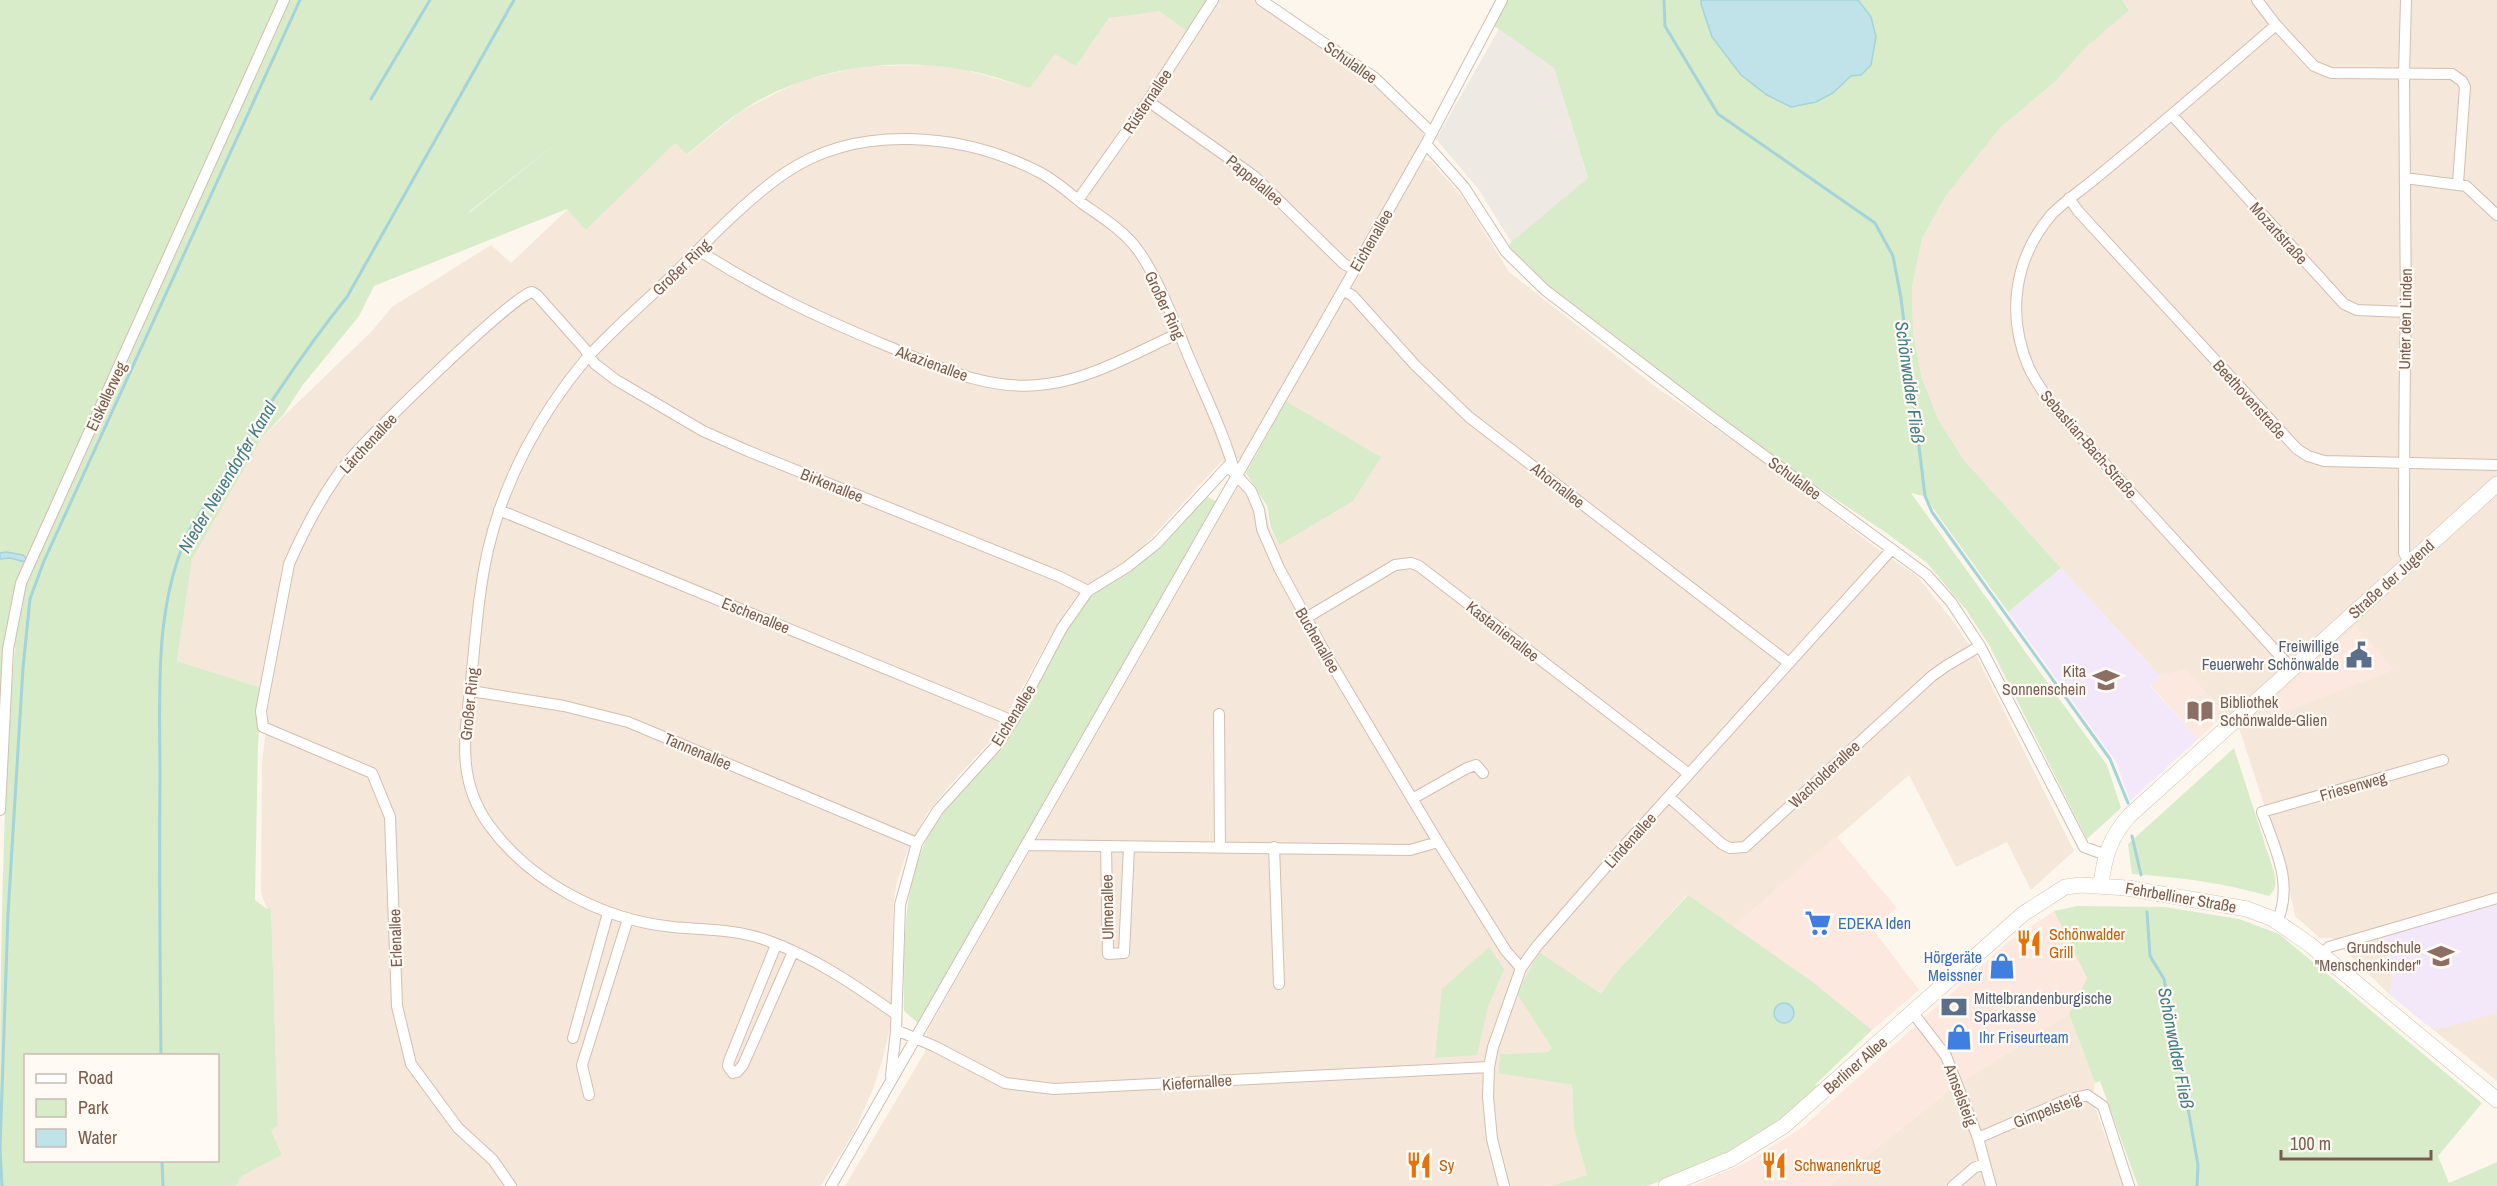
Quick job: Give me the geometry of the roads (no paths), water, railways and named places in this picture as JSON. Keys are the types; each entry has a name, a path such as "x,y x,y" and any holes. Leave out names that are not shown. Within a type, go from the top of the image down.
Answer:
{"main road":[{"name":"Straße der Jugend","path":"2101,885 2106,855 2116,832 2129,816 2497,484"},
{"name":"Fehrbelliner Straße","path":"2023,914 2065,887 2101,885 2247,909 2277,922 2322,954 2497,1100"},
{"name":"Berliner Allee","path":"1666,1186 1731,1159 1784,1126 2023,914"}],"street":[{"name":"Eiskellerweg","path":"0,810 8,649 21,583 284,0"},
{"name":"Rüsternallee","path":"1078,200 1148,101 1213,0"},
{"name":"Schulallee","path":"1261,0 1375,78 1432,133"},
{"name":"Eichenallee","path":"831,1186 1028,845 1426,144 1502,0"},
{"path":"2258,0 2276,25 2314,66 2331,73 2452,74 2462,81 2465,87 2458,183"},
{"name":"Unter den Linden","path":"2406,0 2404,553 2409,562"},
{"name":"Sebastian-Bach-Straße","path":"2276,25 2172,115 2069,198 2039,231 2023,263 2017,283 2016,322 2020,344 2030,370 2056,410 2292,669"},
{"name":"Pappelallee","path":"1148,101 1254,176 1344,264 1354,269"},
{"name":"Mozartstraße","path":"2172,115 2344,304 2357,309 2406,312"},
{"name":"Großer Ring","path":"896,1014 835,971 764,939 724,931 668,927 608,913 562,891 505,845 487,823 472,794 464,759 464,731 471,691 480,590 488,548 511,479 546,414 589,357 698,250 786,172 825,153 861,143 910,138 949,143 981,151 1040,172 1124,234 1138,250 1179,333 1224,441 1236,477"},
{"name":"Schulallee","path":"1426,144 1464,187 1506,252 1545,291 1696,406 1910,561 1939,588 1980,646 2084,847 2106,855"},
{"path":"2405,178 2458,183 2474,190 2497,215"},
{"name":"Beethovenstraße","path":"2069,198 2078,211 2297,449 2308,456 2324,461 2497,465"},
{"name":"Akazienallee","path":"698,250 761,289 803,311 947,371 987,381 1026,386 1048,384 1084,374 1179,333"},
{"name":"Ahornallee","path":"1343,290 1353,296 1415,365 1469,417 1789,663"},
{"name":"Lärchenallee","path":"263,727 261,711 289,564 307,528 350,459 490,323 526,293 537,295 584,348 589,357"},
{"name":"Birkenallee","path":"589,357 615,380 703,431 1058,576 1088,591"},
{"name":"Eichenallee","path":"890,1083 896,1030 900,905 917,843 938,810 996,746 1013,721 1062,628 1088,591 1127,567 1157,543 1228,466 1236,477"},
{"name":"Buchenallee","path":"1236,477 1251,491 1259,510 1262,529 1269,548 1306,618 1438,842 1506,951 1521,968"},
{"name":"Eschenallee","path":"500,510 1013,721"},
{"name":"Lindenallee","path":"1504,1186 1492,1139 1488,1097 1489,1068 1521,968 1537,945 1892,549"},
{"name":"Kastanienallee","path":"1306,618 1395,565 1411,563 1419,566 1689,774"},
{"name":"Wacholderallee","path":"1669,797 1722,844 1730,848 1745,847 1932,676 1980,646"},
{"name":"Tannenallee","path":"471,691 564,706 628,722 917,843"},
{"path":"1218,714 1220,847"},
{"name":"Erlenallee","path":"263,727 372,773 390,817 397,1006 411,1064 458,1128 493,1160 511,1186"},
{"name":"Friesenweg","path":"2277,922 2286,891 2278,857 2262,812 2443,760"},
{"path":"1412,799 1467,768 1476,765 1483,773"},
{"path":"1028,845 1410,850 1438,842"},
{"name":"Ulmenallee","path":"1106,846 1108,954 1124,953 1129,847"},
{"path":"1274,847 1279,984"},
{"path":"2322,954 2329,947 2497,898"},
{"path":"573,1038 608,913"},
{"path":"589,1095 582,1065 628,919"},
{"path":"776,945 729,1060 728,1066 733,1073 743,1065 793,952"},
{"name":"Amselsteig","path":"1913,1013 1946,1056 1978,1138 1991,1186"},
{"path":"896,1030 915,1038"},
{"name":"Kiefernallee","path":"915,1038 1005,1083 1054,1089 1489,1068"},
{"name":"Gimpelsteig","path":"1978,1138 2066,1100 2087,1095 2103,1106 2129,1186"},
{"path":"1953,1186 1974,1168 1984,1164"}],"water":[{"path":"1701,0 1858,0 1871,17 1876,37 1871,65 1861,75 1851,76 1833,93 1816,102 1791,107 1767,95 1741,75 1712,37"},
{"path":"0,553 23,555 26,558 25,562 10,558 0,559"},
{"path":"1784,1003 1791,1006 1794,1013 1791,1020 1784,1023 1777,1020 1774,1013 1777,1006"}],"waterway":[{"path":"2,1186 0,1149 8,914 23,668 30,599 44,561 300,0"},
{"path":"371,99 430,0"},
{"name":"Nieder Neuendorfer Kanal","path":"161,1054 161,651 164,619 178,558 190,529 246,441 305,353 347,297 514,0"},
{"name":"Schönwalder Fließ","path":"1664,0 1665,26 1718,114 1875,223 1893,256 1901,298 1925,496 1932,512 2110,759 2128,803"},
{"name":"Schönwalder Fließ","path":"2132,836 2141,875"},
{"name":"Schönwalder Fließ","path":"2147,912 2150,956 2164,979 2178,1051 2198,1165 2197,1186"},
{"name":"Nieder Neuendorfer Kanal","path":"162,1162 163,1186"}],"place":[{"name":"Freiwillige Feuerwehr Schönwalde","path":"2359,655"},
{"name":"Kita Sonnenschein","path":"2106,680"},
{"name":"Bibliothek Schönwalde-Glien","path":"2200,711"},
{"name":"EDEKA Iden","path":"1818,923"},
{"name":"Schönwalder Grill","path":"2029,943"},
{"name":"Grundschule \"Menschenkinder\"","path":"2441,956"},
{"name":"Hörgeräte Meissner","path":"2002,966"},
{"name":"Mittelbrandenburgische Sparkasse","path":"1954,1007"},
{"name":"Ihr Friseurteam","path":"1959,1037"},
{"name":"Sy","path":"1419,1165"},
{"name":"Schwanenkrug","path":"1774,1165"}]}
